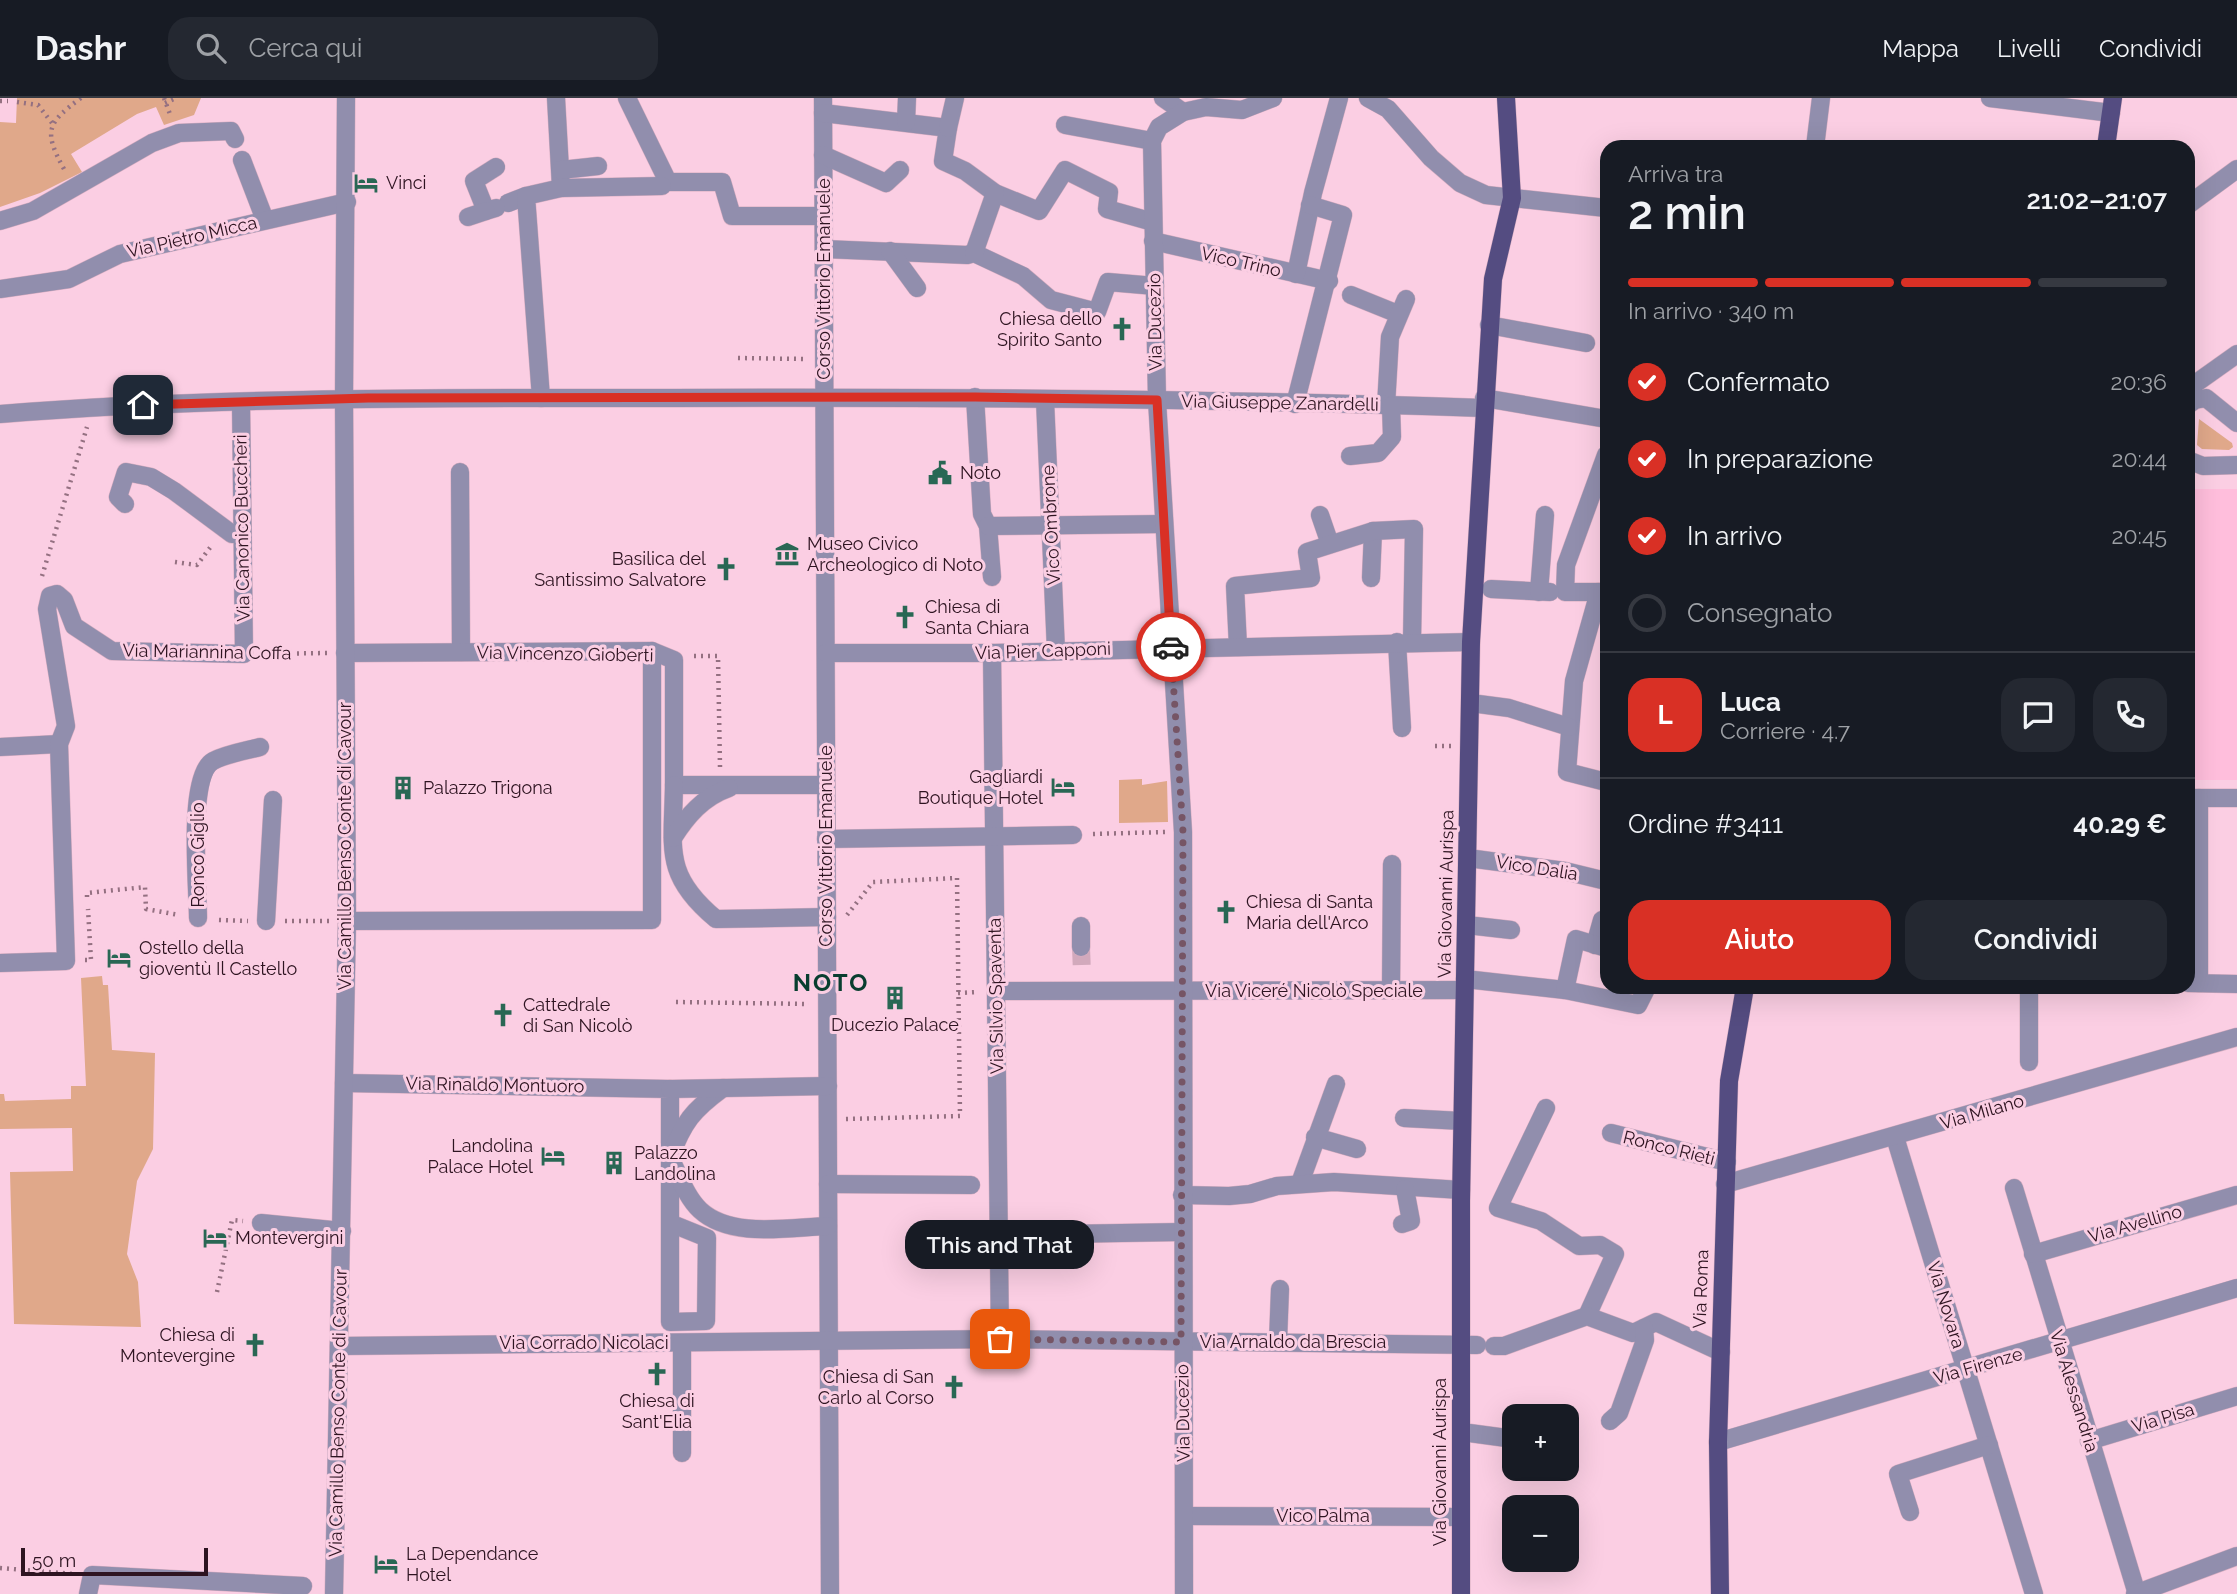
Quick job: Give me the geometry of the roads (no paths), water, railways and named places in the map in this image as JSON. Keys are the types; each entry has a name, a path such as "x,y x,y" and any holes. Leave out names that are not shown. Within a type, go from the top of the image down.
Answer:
{"main road":[{"name":"Via Giovanni Aurispa","path":"1461,1594 1462,1432 1478,1344 1461,1190 1471,642 1493,279 1511,198 1506,98"},
{"path":"2107,140 2112,106"},
{"name":"Via Roma","path":"1720,1594 1718,1441 1729,1082 1744,994"}],"street":[{"name":"Via Camillo Benso Conte di Cavour","path":"334,1594 347,921 344,399 346,98"},
{"path":"556,98 561,179"},
{"path":"627,98 668,182 722,182 732,216 823,216"},
{"path":"906,122 907,98"},
{"path":"955,98 943,161 965,171 995,192 1039,211 1065,170 1108,192 1107,209 1153,222"},
{"path":"1163,98 1183,112"},
{"path":"1065,125 1152,141 1159,127 1183,112 1206,107 1242,110 1273,98"},
{"path":"1296,274 1310,205 1339,98"},
{"path":"1368,98 1388,109 1432,158 1460,183 1486,195 1600,207"},
{"path":"1816,140 1821,98"},
{"path":"1990,98 2112,106"},
{"path":"823,106 948,128"},
{"name":"Corso Vittorio Emanuele","path":"823,106 830,1594"},
{"path":"0,221 33,211 152,143 179,133 232,131 235,139"},
{"name":"Via Ducezio","path":"1152,141 1157,400 1183,832 1181,1342 1184,1594"},
{"path":"823,155 886,183 900,170"},
{"path":"242,160 265,220"},
{"path":"468,216 526,196 561,179 598,166"},
{"path":"496,167 474,181 497,207"},
{"path":"2195,200 2237,169"},
{"path":"561,179 662,187"},
{"path":"974,253 995,192"},
{"path":"526,196 541,398"},
{"name":"Via Pietro Micca","path":"0,289 69,279 120,254 347,202"},
{"path":"1296,404 1329,281 1335,242 1343,215 1310,205"},
{"name":"Vico Trino","path":"1153,241 1329,281"},
{"path":"824,248 967,255 974,253 1023,276 1051,300 1097,312 1108,282 1154,286"},
{"path":"890,251 917,288"},
{"path":"1350,456 1377,453 1392,437 1388,406 1390,337 1402,306 1351,295"},
{"path":"1489,325 1586,343"},
{"path":"2195,390 2237,354"},
{"path":"2195,396 2206,398 2237,423"},
{"path":"975,397 982,514 988,526 992,577"},
{"name":"Via Giuseppe Zanardelli","path":"0,414 94,406 344,399 975,397 1388,406 1484,403 1600,418"},
{"name":"Vico Ombrone","path":"1045,400 1056,651"},
{"name":"Via Canonico Buccheri","path":"241,402 244,654"},
{"path":"2195,463 2203,466 2237,465"},
{"path":"125,504 118,498 126,472 151,477 228,530"},
{"path":"460,472 461,652"},
{"path":"1551,592 1566,565 1600,472"},
{"path":"1545,514 1551,592"},
{"path":"1320,515 1330,544"},
{"path":"988,526 1164,524"},
{"path":"1238,647 1235,586 1311,578 1307,552 1373,531 1414,529 1405,641 1402,728"},
{"path":"1371,578 1373,531"},
{"path":"1491,589 1600,592"},
{"name":"Via Mariannina Coffa","path":"55,749 66,726 60,674 47,609 50,596 57,594 65,600 74,626 112,651 244,654"},
{"path":"1600,601 1574,681 1567,772 1600,780"},
{"name":"Via Pier Capponi","path":"825,653 992,653 1405,641 1471,642"},
{"path":"347,921 652,920 652,651"},
{"name":"Via Vincenzo Gioberti","path":"345,653 652,651 674,660 673,838"},
{"name":"Via Silvio Spaventa","path":"992,653 994,837 989,991 999,1235 1000,1339"},
{"path":"1471,703 1509,708 1569,727"},
{"path":"0,747 55,749 66,961 0,963"},
{"name":"Ronco Giglio","path":"198,918 197,796 201,773 212,761 260,747"},
{"path":"674,785 826,785"},
{"path":"738,785 705,801 686,817 673,838 673,855 680,881 697,902 716,919 827,917"},
{"path":"2195,798 2237,798"},
{"path":"266,921 273,800"},
{"path":"826,839 1073,835"},
{"name":"Vico Dalia","path":"1468,858 1565,871 1600,880"},
{"path":"1391,864 1391,990"},
{"path":"1467,925 1511,930"},
{"path":"1081,926 1081,947"},
{"path":"1565,990 1576,939 1600,946"},
{"name":"Via Viceré Nicolò Speciale","path":"989,991 1082,981 1184,991 1391,990 1465,985 1565,990 1638,1005 1644,994"},
{"path":"2195,984 2237,984"},
{"path":"2029,994 2029,1062"},
{"name":"Via Milano","path":"1725,1184 2237,1037"},
{"name":"Via Rinaldo Montuoro","path":"344,1083 723,1088"},
{"path":"1300,1183 1336,1084"},
{"path":"828,1086 723,1088 697,1107 686,1121 670,1158 690,1198 715,1220 738,1227 828,1226"},
{"path":"670,1089 670,1158 670,1223 670,1322 706,1321 707,1238 670,1223"},
{"path":"1546,1108 1497,1208 1541,1221 1580,1247 1600,1245 1615,1254 1587,1317 1633,1333 1656,1322 1721,1352"},
{"path":"1404,1118 1462,1121"},
{"name":"Ronco Rieti","path":"1611,1133 1727,1162"},
{"path":"1315,1137 1357,1149"},
{"name":"Via Novara","path":"1895,1137 2034,1594"},
{"path":"1182,1195 1250,1194 1300,1183 1334,1182 1405,1189 1461,1190"},
{"path":"828,1184 971,1185"},
{"name":"Via Alessandria","path":"2014,1188 2136,1594"},
{"path":"1402,1224 1410,1222 1405,1189"},
{"name":"Via Avellino","path":"2033,1254 2237,1195"},
{"path":"261,1223 342,1231"},
{"path":"999,1235 1182,1232"},
{"name":"Via Firenze","path":"1718,1441 2059,1343 2237,1288"},
{"path":"1278,1342 1280,1289"},
{"name":"Via Arnaldo da Brescia","path":"829,1342 1000,1339 1504,1346 1587,1317"},
{"path":"1610,1421 1619,1413 1645,1340 1644,1328"},
{"name":"Via Corrado Nicolaci","path":"339,1346 829,1342"},
{"path":"682,1343 682,1453"},
{"name":"Via Pisa","path":"2090,1441 2237,1396"},
{"path":"1462,1432 1502,1437"},
{"path":"1910,1512 1898,1474 1989,1445"},
{"name":"Vico Palma","path":"1185,1516 1460,1517"},
{"path":"2136,1594 2235,1562"},
{"path":"88,1594 92,1575 139,1586 303,1586"},
{"path":"334,1594 349,1594"}],"tunnel":[{"path":"1081,947 1082,973"}],"place":[{"name":"Vinci","path":"366,183"},
{"name":"Chiesa dello Spirito Santo","path":"1122,329"},
{"name":"Noto","path":"940,473"},
{"name":"Museo Civico Archeologico di Noto","path":"787,554"},
{"name":"Basilica del Santissimo Salvatore","path":"726,569"},
{"name":"Chiesa di Santa Chiara","path":"905,617"},
{"name":"Gagliardi Boutique Hotel","path":"1063,787"},
{"name":"Palazzo Trigona","path":"403,788"},
{"name":"Chiesa di Santa Maria dell'Arco","path":"1226,912"},
{"name":"Ostello della gioventù Il Castello","path":"119,958"},
{"name":"Ducezio Palace","path":"895,998"},
{"name":"Cattedrale di San Nicolò","path":"503,1015"},
{"name":"Landolina Palace Hotel","path":"553,1156"},
{"name":"Palazzo Landolina","path":"614,1163"},
{"name":"Montevergini","path":"215,1238"},
{"name":"This and That","path":"1000,1339"},
{"name":"Chiesa di Montevergine","path":"255,1345"},
{"name":"Chiesa di Sant'Elia","path":"657,1374"},
{"name":"Chiesa di San Carlo al Corso","path":"954,1387"},
{"name":"La Dependance Hotel","path":"386,1564"}],"district":[{"name":"NOTO","path":"831,983"}]}
